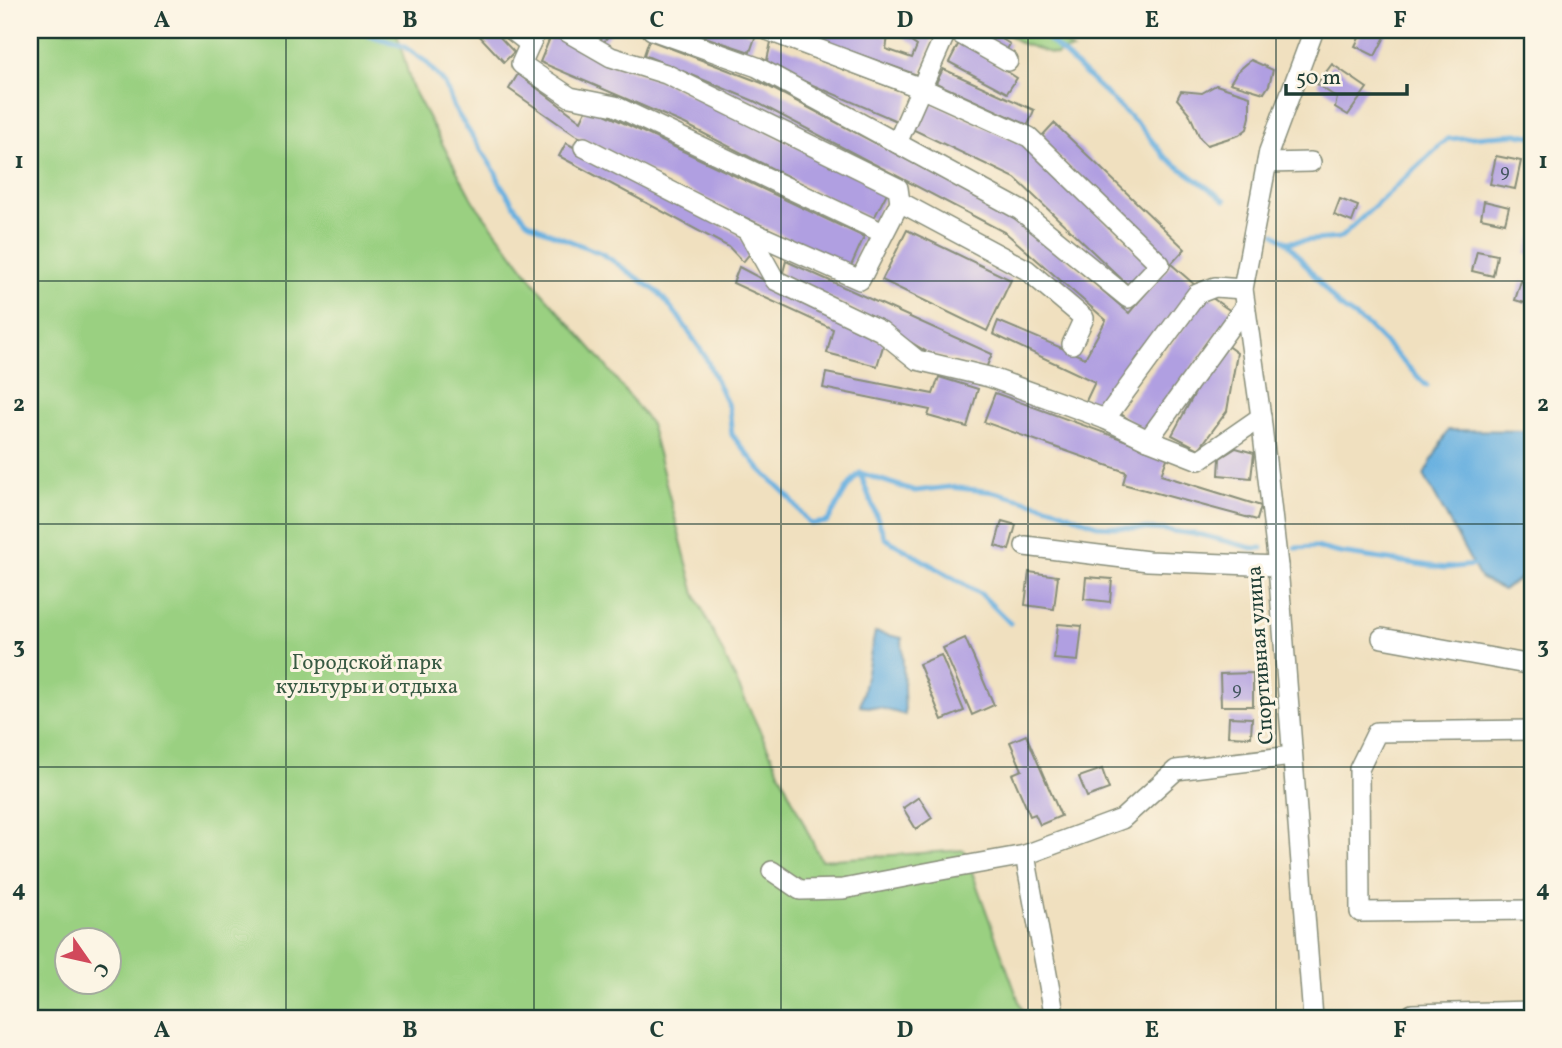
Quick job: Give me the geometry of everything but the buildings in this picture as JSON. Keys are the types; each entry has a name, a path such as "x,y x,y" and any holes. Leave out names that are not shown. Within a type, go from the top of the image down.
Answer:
{"street":[{"path":"512,30 534,37 521,64 570,97 615,106 883,233"},
{"path":"564,30 611,58 666,74 898,188 901,202 860,280 747,230 584,147"},
{"path":"652,30 757,67 1020,209 1129,298 1160,264 1030,137 921,88 767,30"},
{"path":"897,143 947,30"},
{"path":"953,30 1009,61"},
{"path":"1148,440 1244,298 1273,140 1314,30"},
{"path":"1267,163 1311,162"},
{"path":"901,202 1027,270 1084,318 1072,344"},
{"path":"747,230 775,280 881,331 917,360 989,377 1105,419 1199,460 1261,416"},
{"path":"1105,419 1197,294 1215,287 1244,298"},
{"name":"Спортивная улица","path":"1244,298 1278,566 1312,1018"},
{"path":"1026,546 1147,561 1278,566"},
{"path":"1381,638 1532,664"},
{"path":"1532,730 1377,732 1359,769 1359,795 1360,912 1532,910"},
{"path":"772,871 800,890 843,889 1025,855 1122,819 1176,770 1292,756"},
{"path":"1025,855 1055,1018"},
{"path":"1412,1018 1412,1014 1473,1016 1532,1011"}],"green space":[{"name":"Городской парк культуры и отдыха","path":"30,30 396,30 412,87 473,201 541,291 598,356 650,423 695,594 821,860 964,850 1025,1018 30,1018"},
{"path":"1002,30 1047,30 1072,50 1061,51 1057,55 1020,43"}],"water":[{"path":"1448,430 1532,431 1532,577 1523,576 1503,590 1480,578 1424,475"},
{"path":"875,632 902,638 905,715 860,706"}],"waterway":[{"path":"354,30 403,46 425,61 445,84 454,108 527,221 603,254 659,293 705,356 729,408 732,435 810,524 827,522 846,490 860,473 915,491 950,487 994,492 1053,508 1099,526 1202,535 1252,548 1262,548"},
{"path":"1037,30 1141,127 1165,157 1225,200"},
{"path":"1287,242 1340,238 1447,139 1517,134 1532,136"},
{"path":"1275,234 1287,242 1339,306 1368,326 1427,386"},
{"path":"860,473 885,538 982,595 1010,623"},
{"path":"1295,548 1315,547 1445,568 1474,565"}]}
